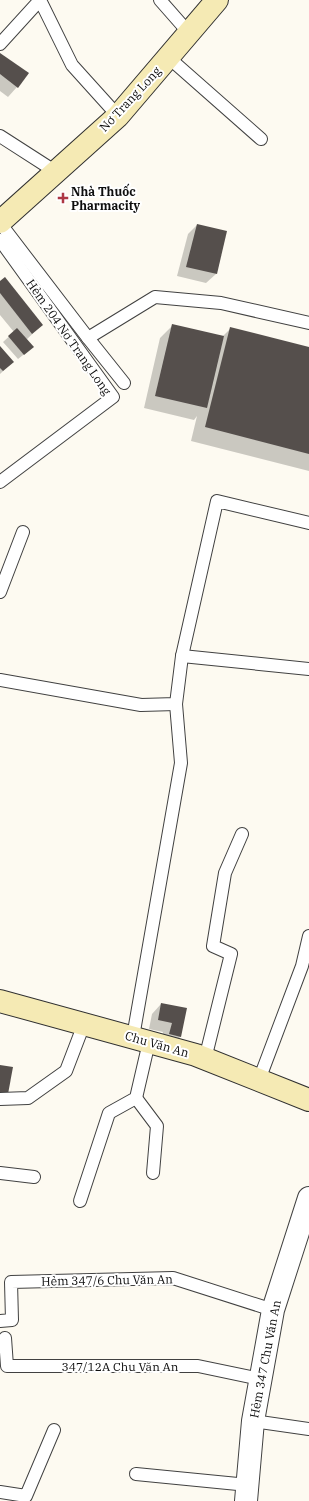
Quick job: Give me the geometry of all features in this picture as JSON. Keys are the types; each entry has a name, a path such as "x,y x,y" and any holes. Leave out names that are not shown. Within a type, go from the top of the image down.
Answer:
{"main road":[{"name":"Nơ Trang Long","path":"0,222 118,116 217,0"},
{"name":"Chu Văn An","path":"0,1001 141,1039 205,1059 309,1100"}],"street":[{"name":"Hẻm 347 Chu Văn An","path":"247,1493 253,1421 273,1310 309,1198"}],"lane":[{"path":"0,44 40,0 72,65 118,116"},
{"path":"160,0 189,32"},
{"path":"168,57 262,139"},
{"path":"0,136 56,172"},
{"path":"0,222 124,383"},
{"name":"Hẻm 204 Nơ Trang Long","path":"0,240 113,397 0,482"},
{"path":"88,338 155,297 221,303 309,323"},
{"path":"153,1173 157,1126 136,1098 141,1039 181,763 176,704 182,656 217,501 309,522"},
{"path":"0,592 23,532"},
{"path":"182,656 309,669"},
{"path":"0,680 141,705 176,704"},
{"path":"205,1059 231,954 213,946 215,932 225,873 242,834"},
{"path":"259,1080 302,966 309,936"},
{"path":"0,1099 28,1098 66,1071 84,1024"},
{"path":"80,1200 109,1113 136,1098"},
{"path":"0,1173 34,1177"},
{"name":"Hẻm 347/6 Chu Văn An","path":"0,1321 12,1320 11,1282 173,1278 273,1310"},
{"name":"347/12A Chu Văn An","path":"5,1338 7,1366 198,1366 260,1379"},
{"path":"253,1421 309,1429"},
{"path":"0,1492 26,1496 54,1430"},
{"path":"136,1474 247,1493"}],"building":[{"path":"0,53 29,73 18,88 0,74"},
{"path":"197,224 227,231 217,274 186,267"},
{"path":"5,277 43,325 32,334 0,293 0,281"},
{"path":"172,324 224,336 207,408 155,396"},
{"path":"230,327 309,347 309,454 205,427"},
{"path":"17,328 34,347 24,355 8,336"},
{"path":"0,346 14,362 3,371 0,368"},
{"path":"161,1003 187,1008 181,1037 169,1034 172,1023 158,1020"},
{"path":"0,1065 13,1067 8,1094 0,1092"}],"place":[{"name":"Nhà Thuốc Pharmacity","path":"63,198"}]}
